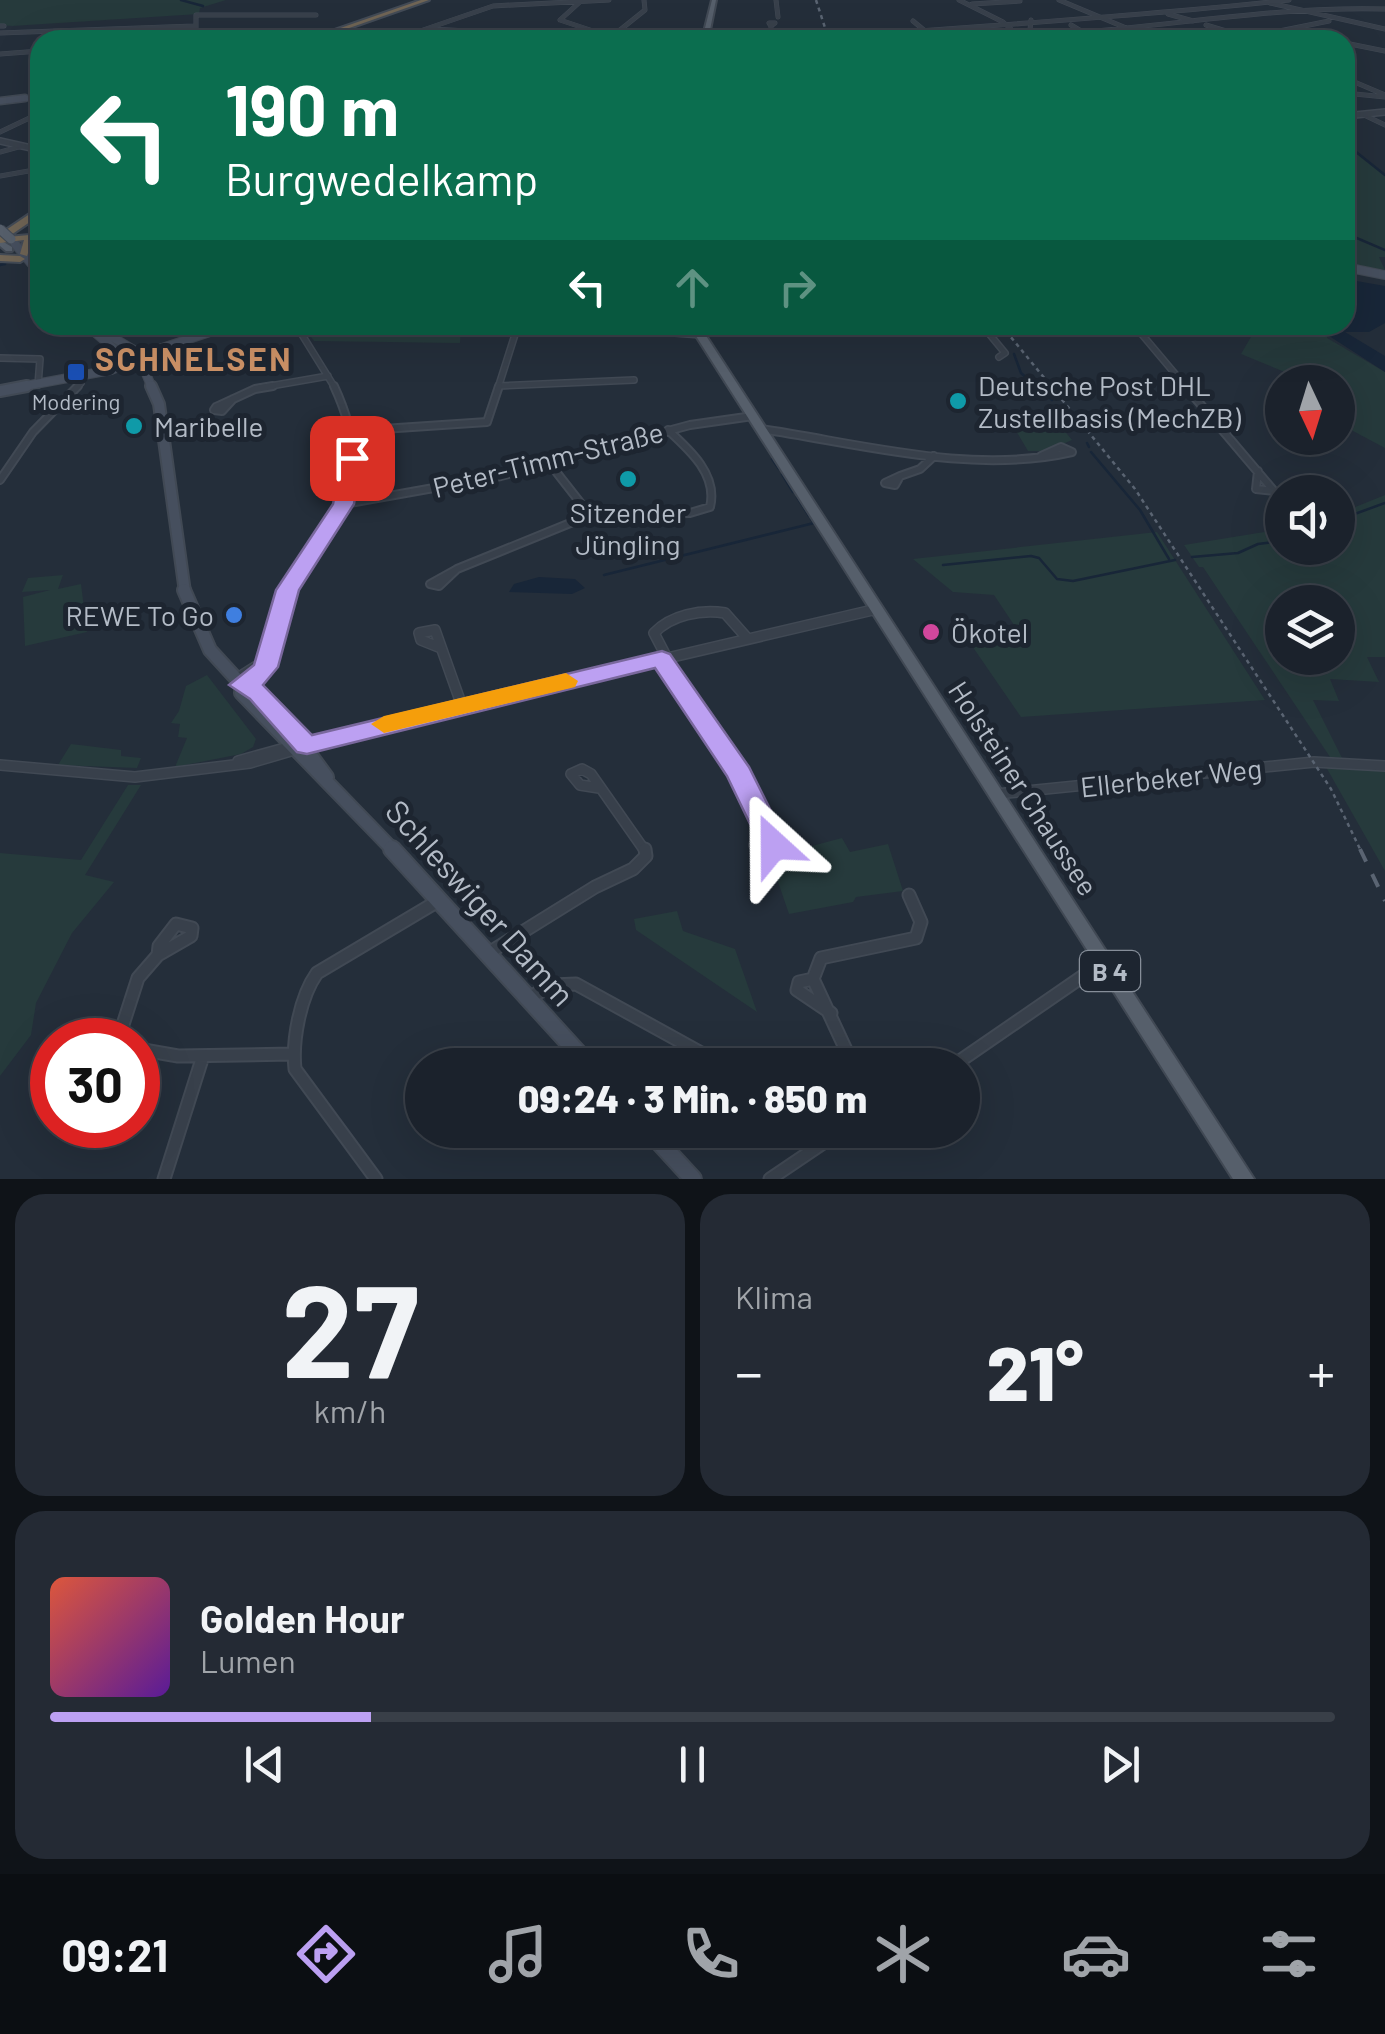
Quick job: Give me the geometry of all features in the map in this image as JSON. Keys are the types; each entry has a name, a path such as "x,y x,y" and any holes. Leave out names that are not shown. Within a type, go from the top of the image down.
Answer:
{"highway":[{"path":"338,30 426,0"},
{"path":"349,30 437,0"},
{"path":"0,228 30,208"},
{"path":"5,245 30,221"},
{"path":"5,245 30,237"},
{"path":"5,245 22,256 30,239"}],"main road":[{"path":"707,30 714,0"},
{"path":"0,101 30,99"},
{"path":"0,228 5,245 30,264"},
{"path":"1355,269 1385,275"},
{"path":"98,335 145,370"},
{"path":"112,335 141,356"},
{"path":"0,391 80,376 201,335"},
{"name":"Holsteiner Chaussee","path":"701,335 1244,1179"},
{"path":"101,370 111,358 112,347"},
{"name":"Schleswiger Damm","path":"141,356 148,365 145,370 160,404 186,596 210,650 239,682 241,693 329,780 574,1048"},
{"path":"665,1148 693,1179"}],"street":[{"path":"422,30 499,5 609,0"},
{"path":"621,30 645,10 644,0"},
{"path":"776,0 778,17"},
{"path":"959,0 1013,30"},
{"path":"1059,0 1130,30 1337,6 1385,9"},
{"path":"941,30 1030,20 1168,14 1290,0"},
{"path":"581,1 560,20 586,30"},
{"path":"968,4 1020,1"},
{"path":"1270,3 1333,20 1385,28"},
{"path":"272,30 284,14"},
{"path":"1168,14 1221,30"},
{"path":"194,30 196,15 316,15"},
{"path":"1028,30 1030,20"},
{"path":"1279,30 1333,20"},
{"path":"912,21 923,30"},
{"path":"1071,25 1080,30"},
{"path":"1,29 194,26"},
{"path":"770,26 770,30"},
{"path":"428,28 456,30"},
{"path":"1288,28 1296,30"},
{"path":"1355,44 1385,51"},
{"path":"0,54 30,52"},
{"path":"1355,82 1385,94"},
{"path":"1355,93 1385,94"},
{"path":"1355,115 1385,112"},
{"path":"1364,115 1385,125"},
{"path":"0,132 30,117"},
{"path":"0,142 30,148"},
{"path":"0,152 22,146"},
{"path":"2,177 30,171"},
{"path":"239,682 256,678 266,667 288,590 344,504 353,430 342,398 302,335"},
{"path":"353,430 487,422 515,335"},
{"path":"990,335 997,344"},
{"path":"1142,335 1258,472"},
{"path":"0,358 40,359 38,385"},
{"path":"0,480 33,432 81,383 80,376"},
{"path":"233,398 255,389 328,376"},
{"path":"499,386 634,380"},
{"name":"Peter-Timm-Straße","path":"344,504 550,464 668,430 753,416"},
{"path":"761,428 934,456 976,460 1042,456"},
{"path":"457,569 590,515 690,513 710,507 714,498 706,474 692,453 668,430"},
{"path":"900,475 928,465 934,456"},
{"path":"550,464 590,515"},
{"path":"0,765 136,777 218,768 462,706 877,609"},
{"path":"748,639 724,613 714,612 658,625 654,633 664,658 731,760 763,818"},
{"path":"441,648 462,706"},
{"name":"Ellerbeker Weg","path":"996,794 1314,762 1385,766"},
{"path":"487,954 594,887 634,869 646,856 599,788"},
{"path":"846,1048 813,979 821,958 916,938 921,932 922,918 909,896"},
{"path":"369,1177 298,1077 292,1054 309,984 318,973 438,901"},
{"path":"125,1018 138,978 158,955"},
{"path":"979,1048 1090,972 1107,966"},
{"path":"813,979 799,982 799,993 831,1013"},
{"path":"528,998 553,985 576,984 692,1048"},
{"path":"160,1051 203,1056 292,1054"},
{"path":"164,1179 203,1056"},
{"path":"770,1179 813,1148"}],"green space":[{"path":"0,0 226,0 200,8 199,14 12,26 0,25"},
{"path":"1355,153 1385,176 1385,257 1379,257 1385,270 1355,265"},
{"path":"310,335 460,335 460,343 314,341"},
{"path":"1252,335 1328,335 1385,372 1385,448 1355,432 1355,365 1268,365 1241,354"},
{"path":"1053,417 1072,440 1046,451 1028,451 1009,419"},
{"path":"1385,495 1385,657 1367,657 1379,682 1330,679 1339,701 1313,700 1342,758 1330,757 1275,675 1355,675 1355,585 1265,585 1265,660 1184,545 1265,532 1265,565 1355,565 1355,507"},
{"path":"1157,532 1265,700 1021,717 968,640 1016,628 994,595 953,592 913,559"},
{"path":"63,575 58,589 81,584 87,632 25,646 23,597 50,590 22,592 28,578"},
{"path":"207,675 256,739 253,747 241,754 175,767 187,738 178,737 180,724 171,723 186,686"},
{"path":"71,744 121,750 121,756 141,758 137,768 58,765"},
{"path":"1326,767 1385,771 1385,871"},
{"path":"128,785 141,785 85,875 114,882 72,933 36,1003 34,1018 30,1018 30,1036 0,1076 0,853 81,860"},
{"path":"842,838 850,852 888,844 903,891 856,897 853,902 789,914 777,879 778,855"},
{"path":"677,911 683,931 735,949 757,1012 636,930 634,919"}],"water":[{"path":"1355,281 1385,286 1385,323 1369,332 1355,332"},
{"path":"1328,335 1350,335 1385,356 1385,372"},
{"path":"539,577 575,579 585,588 572,594 509,592 514,584"}],"waterway":[{"path":"181,0 203,6"},
{"path":"1355,151 1385,175"},
{"path":"1355,237 1385,250"},
{"path":"0,265 5,264"},
{"path":"1014,354 1021,373 1052,400"},
{"path":"1087,443 1089,447"},
{"path":"1091,452 1140,510 1169,559"},
{"path":"772,459 779,469"},
{"path":"782,474 793,492"},
{"path":"797,497 809,516"},
{"path":"1355,514 1385,503"},
{"path":"604,575 814,523 811,519"},
{"path":"1192,557 1238,553 1265,543"},
{"path":"943,565 1031,556 1039,558 1057,579 1073,581 1175,560"},
{"path":"941,722 946,730"},
{"path":"951,738 955,744"}],"railway":[{"path":"816,0 826,30"},
{"path":"1009,335 1135,489 1331,789 1361,851"},
{"path":"1360,849 1385,901"}],"slow traffic":[{"path":"384,724 566,681"}],"place":[{"name":"Modering","path":"76,372"},
{"name":"Deutsche Post DHL Zustellbasis (MechZB)","path":"958,401"},
{"name":"Maribelle","path":"134,426"},
{"name":"Sitzender Jüngling","path":"628,479"},
{"name":"REWE To Go","path":"234,615"},
{"name":"Ökotel","path":"931,632"}],"district":[{"name":"SCHNELSEN","path":"194,358"}],"route":[{"path":"352,458 344,504 288,590 266,667 242,685 259,693 307,745 662,659 740,774 774,845"}]}
